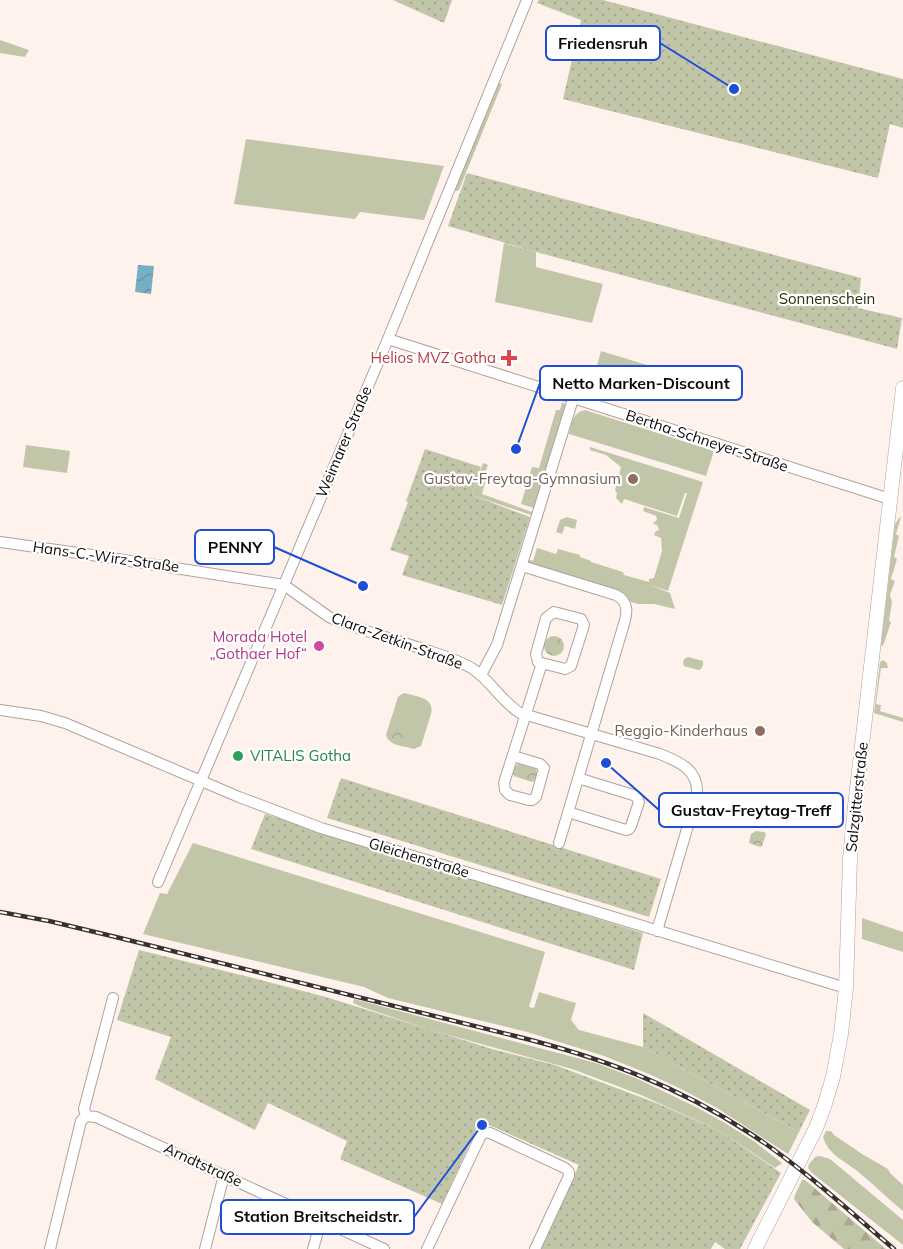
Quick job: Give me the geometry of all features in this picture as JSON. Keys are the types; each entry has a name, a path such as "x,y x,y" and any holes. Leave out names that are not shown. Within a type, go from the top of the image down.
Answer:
{"main road":[{"name":"Salzgitterstraße","path":"755,1249 809,1142 829,1092 841,1034 846,987 852,833 903,388"}],"street":[{"name":"Weimarer Straße","path":"158,882 527,0"},
{"name":"Bertha-Schneyer-Straße","path":"387,339 890,499"},
{"name":"Clara-Zetkin-Straße","path":"481,675 497,645 573,399"},
{"name":"Hans-C.-Wirz-Straße","path":"0,542 284,585"},
{"path":"522,566 620,597 626,604 627,614 559,843"},
{"name":"Clara-Zetkin-Straße","path":"284,585 338,621 461,663 481,675 505,702 526,715 660,754 690,771 697,783 697,795 657,931"},
{"path":"554,612 580,619 584,625 571,666 565,669 542,663 538,662 536,654 546,618 554,612"},
{"path":"513,756 540,764 544,768 534,799 529,800 510,795 505,790 504,783 542,663"},
{"name":"Gleichenstraße","path":"0,710 53,719 279,813 321,828 846,987"},
{"path":"568,812 626,830 631,826 639,802 633,795 578,778"},
{"path":"50,1249 81,1121 86,1116 84,1109 113,998"},
{"name":"Arndtstraße","path":"86,1116 96,1117 384,1249"},
{"path":"428,1249 481,1135 485,1132 565,1168 569,1172 535,1249"},
{"path":"205,1249 224,1175"},
{"path":"313,1249 321,1220"}],"green space":[{"path":"393,0 452,0 444,23"},
{"path":"539,0 603,0 903,79 903,128 890,124 878,178 563,99 581,20 537,3"},
{"path":"0,40 29,50 25,57 0,53"},
{"path":"499,83 502,84 459,190 456,191 455,188"},
{"path":"246,139 444,166 424,220 360,212 355,219 234,204"},
{"name":"Sonnenschein","path":"467,173 861,278 858,308 902,318 897,349 536,252 448,226"},
{"path":"504,243 536,252 536,267 603,284 592,323 495,302"},
{"path":"601,351 660,369 661,392 626,382 623,376 598,368"},
{"path":"562,402 566,405 534,508 521,504 532,467 539,468 556,410 560,410"},
{"path":"585,410 714,451 706,476 569,434 577,413"},
{"path":"26,445 70,451 67,473 23,467"},
{"path":"590,447 703,482 668,591 650,585 670,593 675,609 631,602 621,592 527,562 527,559 533,561 537,548 556,554 558,549 580,555 591,562 623,572 624,575 649,582 649,579 654,578 662,551 661,538 654,535 659,530 653,523 657,520 656,516 643,511 644,507 679,518 687,493 685,493 677,516 624,499 622,504 616,498 615,490 621,467 606,455 590,450"},
{"path":"425,449 481,467 472,495 530,517 502,605 402,575 409,556 390,550"},
{"path":"483,463 488,465 485,472 488,473 482,494 532,512 531,515 472,495"},
{"path":"567,517 577,520 575,529 565,526 562,534 556,532 560,520"},
{"path":"901,517 896,534 899,536 894,557 897,559 891,579 895,581 890,595 892,602 889,621 891,622 883,646 881,645 895,524"},
{"path":"554,636 561,639 564,646 561,653 554,656 547,653 544,646 547,639"},
{"path":"688,657 703,661 701,669 684,666 684,660"},
{"path":"883,660 887,663 888,668 881,668 876,704 881,705 880,711 903,718 903,722 874,713 880,662"},
{"path":"405,693 428,701 432,708 421,746 414,749 390,741 386,735 398,697"},
{"path":"401,714 407,718 405,731 401,738 394,740 390,737 390,733 395,717"},
{"path":"519,764 536,769 535,780 532,782 514,776 512,773 515,766"},
{"path":"341,778 661,879 649,917 327,818"},
{"path":"265,814 643,933 634,970 251,849"},
{"path":"756,831 766,834 760,847 749,843 751,834"},
{"path":"193,843 545,952 529,1007 534,1008 539,992 576,1003 571,1020 579,1030 643,1047 799,1132 788,1154 717,1108 651,1075 604,1056 527,1032 388,998 364,987 143,934 160,893 167,894"},
{"path":"862,918 903,932 903,952 862,939"},
{"path":"139,950 326,997 492,1049 555,1065 659,1104 720,1131 781,1173 740,1249 725,1249 715,1242 711,1249 541,1249 579,1165 480,1121 442,1204 340,1159 347,1141 268,1103 255,1130 155,1079 171,1037 117,1020"},
{"path":"354,999 596,1063 638,1079 725,1123 782,1163 775,1168 720,1131 641,1095 572,1069 434,1031 362,1007 353,1003"},
{"path":"643,1013 810,1110 799,1132 643,1047"},
{"path":"826,1131 831,1131 862,1154 888,1169 903,1185 903,1211 828,1148 823,1137"},
{"path":"815,1157 830,1159 903,1220 903,1245 812,1173 808,1168 809,1164"},
{"path":"802,1180 805,1180 886,1249 844,1249 812,1222 794,1199"}],"water":[{"path":"138,265 154,266 151,294 135,292"}],"railway":[{"path":"0,912 120,938 515,1036 608,1064 667,1087 751,1134 807,1175 894,1249"}],"place":[{"name":"Friedensruh","path":"734,89"},
{"name":"Helios MVZ Gotha","path":"509,358"},
{"name":"Netto Marken-Discount","path":"516,449"},
{"name":"Gustav-Freytag-Gymnasium","path":"633,479"},
{"name":"PENNY","path":"363,586"},
{"name":"Morada Hotel „Gothaer Hof“","path":"319,646"},
{"name":"Reggio-Kinderhaus","path":"760,731"},
{"name":"VITALIS Gotha","path":"238,756"},
{"name":"Gustav-Freytag-Treff","path":"606,763"},
{"name":"Station Breitscheidstr.","path":"482,1125"}]}
